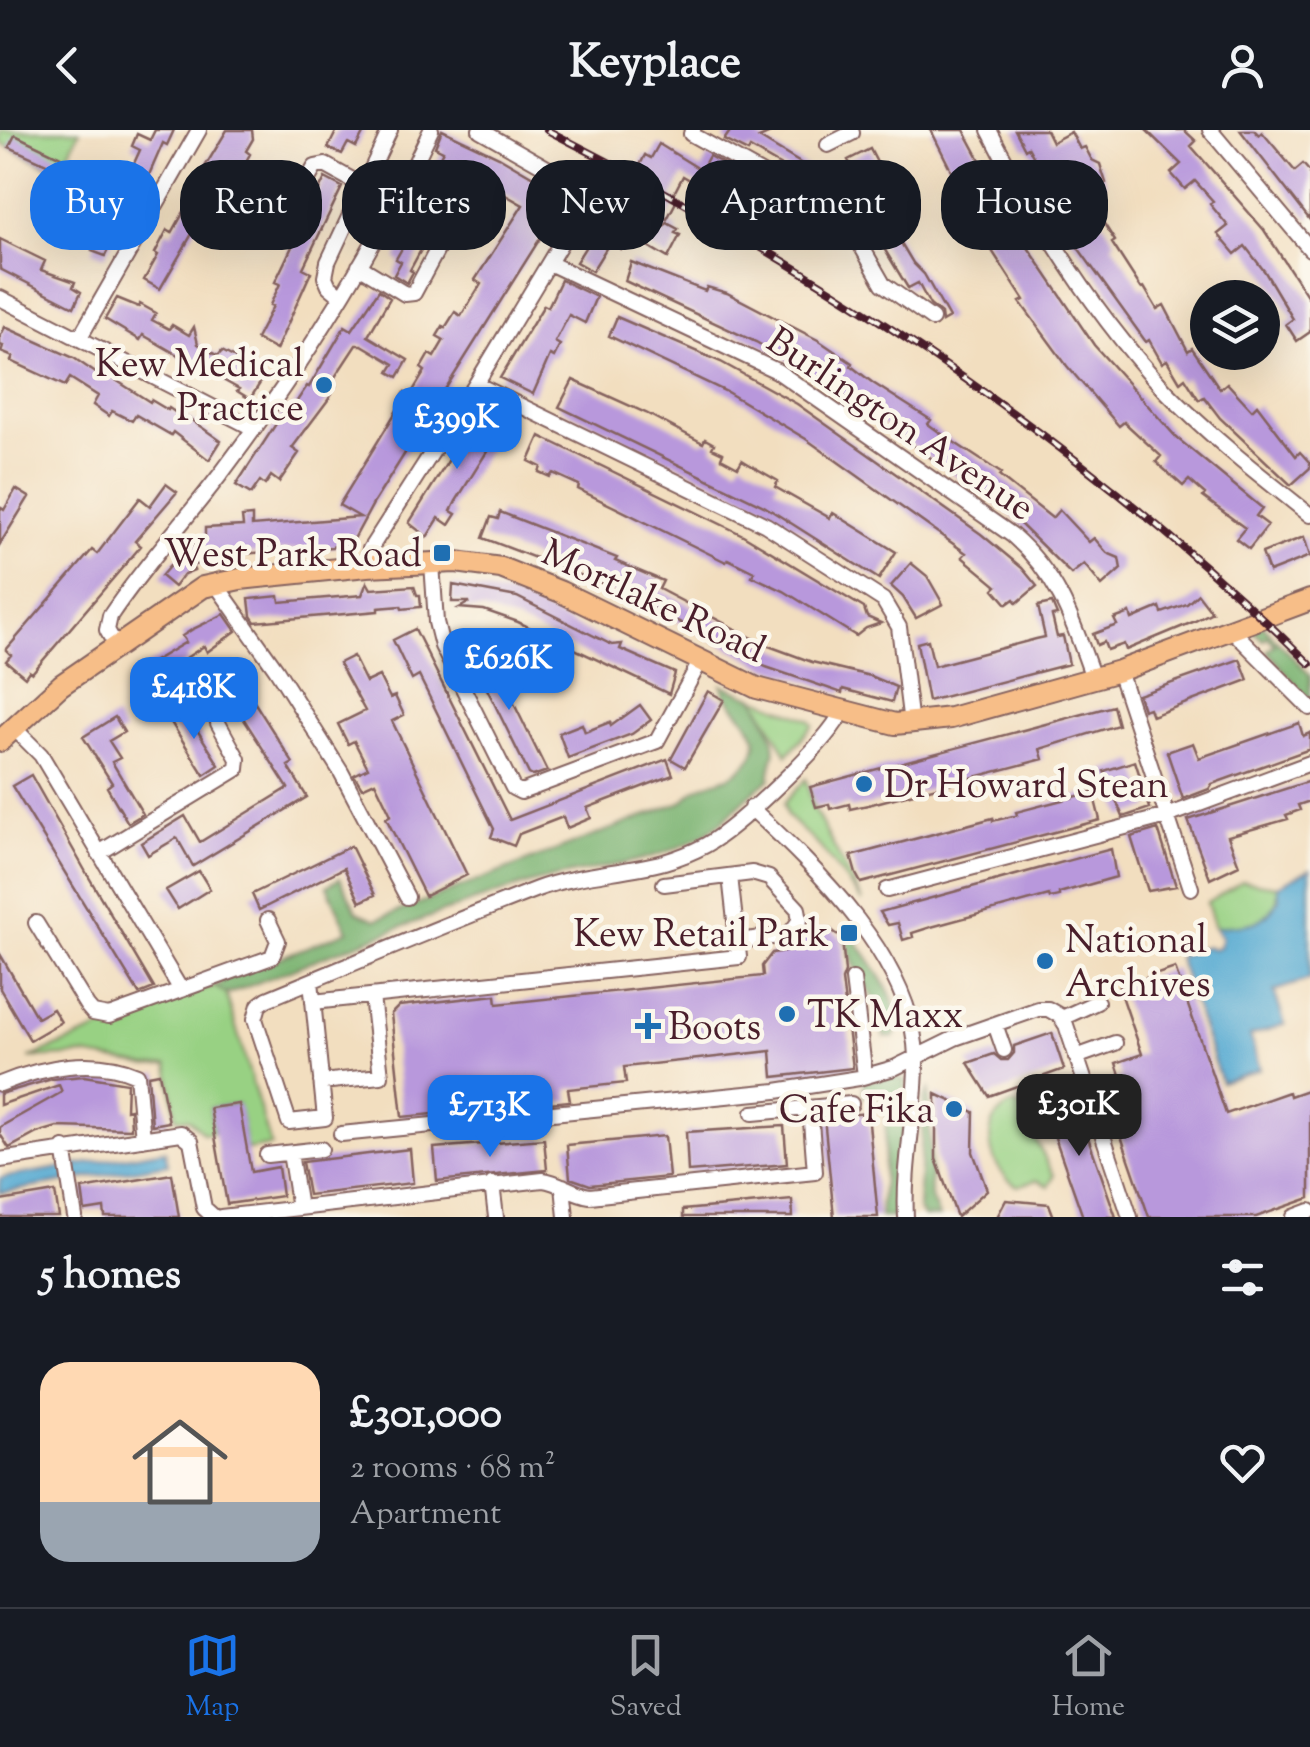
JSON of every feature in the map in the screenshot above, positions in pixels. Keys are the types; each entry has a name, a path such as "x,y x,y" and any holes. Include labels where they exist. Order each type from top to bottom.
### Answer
{"highway":[{"name":"Mortlake Road","path":"7,734 61,684 188,596 214,583 367,566 481,564 529,578 757,688 870,720 911,724 1012,702 1119,671 1236,634 1310,600"}],"street":[{"path":"80,337 199,130"},
{"path":"376,160 390,130"},
{"path":"480,130 532,160"},
{"path":"694,130 691,134 841,218 884,284 932,319"},
{"path":"828,146 852,133 851,130"},
{"path":"989,130 1022,194 1064,261 1133,354 1193,416 1310,516"},
{"path":"1210,130 1310,249"},
{"path":"116,646 107,630 110,616 253,428 341,296 427,137"},
{"path":"341,296 324,277 342,230"},
{"path":"359,266 406,294 414,293 437,250"},
{"path":"367,566 370,549 557,250"},
{"name":"Burlington Avenue","path":"549,263 739,350 776,371 1012,535 1044,567 1062,594 1093,678"},
{"path":"0,298 253,428"},
{"path":"476,384 751,517 883,600 899,626 911,724"},
{"path":"432,563 436,622 442,646 513,788 521,792 657,741 700,662"},
{"path":"214,583 276,669 341,772 407,897"},
{"path":"1236,634 1310,708"},
{"path":"1119,671 1191,888"},
{"path":"311,981 326,1118 289,1122 255,1018 262,1002 311,981 541,888 662,862 696,850 752,808 826,738 842,712"},
{"path":"98,854 237,768 238,759 218,724"},
{"path":"7,734 41,755 181,990"},
{"path":"887,890 1167,816 1310,763"},
{"path":"752,808 835,891 898,983 910,1012 916,1057 906,1217"},
{"path":"664,884 752,873 769,878 798,910 800,920 789,935 737,940"},
{"path":"313,1002 739,957 730,876"},
{"path":"36,922 52,962 93,1012 109,1016 272,957 278,940 268,920"},
{"path":"854,979 866,1076"},
{"path":"321,1082 382,1076 372,996"},
{"path":"1018,996 1024,1013"},
{"path":"1062,1018 1097,1002"},
{"path":"342,1134 776,1092 866,1076 955,1038 1024,1013 1048,1009 1062,1018 1130,1217"},
{"path":"994,1024 1004,1050"},
{"path":"1076,1057 1115,1044"},
{"path":"0,1084 50,1068 77,1066 128,1072 137,1076 143,1139"},
{"path":"753,1113 851,1104"},
{"path":"0,1160 65,1156 181,1133 188,1135 204,1208 218,1217 543,1180 590,1196 815,1172 810,1109"},
{"path":"267,1155 321,1148"},
{"path":"290,1153 299,1208"},
{"path":"65,1156 75,1217"},
{"path":"492,1184 496,1217"},
{"path":"562,1186 566,1217"},
{"path":"369,1199 371,1217"},
{"path":"1294,1217 1310,1211"}],"green space":[{"path":"0,130 80,130 66,160 35,160 0,143"},
{"path":"1261,624 1310,675 1310,701 1267,651 1275,644 1251,629"},
{"path":"722,685 755,698 772,733 774,755 770,779 700,837 660,854 494,895 231,993 214,986 348,931 327,886 340,878 357,912 376,920 684,801 699,788 736,772 753,754 756,743 748,722"},
{"path":"755,698 810,720 813,725 787,755"},
{"path":"806,779 813,807 863,902 820,847 787,816 784,803"},
{"path":"1242,881 1278,886 1273,910 1258,921 1215,928 1207,903"},
{"path":"850,931 892,998 897,1013 893,1038 884,1037 877,1004 854,965 845,936"},
{"path":"223,983 271,1146 247,1150 238,1104 210,1108 214,1132 204,1134 189,1119 176,1118 168,1065 147,1066 84,1055 29,1058 177,998"},
{"path":"893,1077 906,1080 899,1217 880,1217 888,1097 863,1096 864,1081"},
{"path":"929,1090 931,1198 939,1217 923,1217 918,1208 924,1099"},
{"path":"1012,1105 1028,1109 1034,1137 1054,1175 1049,1186 1037,1180 1018,1186 1008,1179 994,1158 990,1133 1001,1112"}],"water":[{"path":"1310,869 1310,979 1274,991 1285,1024 1250,1036 1260,1069 1221,1082 1178,957 1206,946 1219,947 1222,938 1215,928 1251,924 1265,917 1279,899 1278,886"},
{"path":"165,1150 168,1164 0,1193 0,1178"}],"building":[{"path":"155,130 174,130 156,160 136,160 140,150 132,146 137,134 150,140"},
{"path":"227,130 252,130 247,160 209,160"},
{"path":"337,130 365,130 356,147 348,143 342,154 328,148"},
{"path":"442,130 504,160 438,160 443,151 435,147"},
{"path":"731,130 777,130 759,138 795,160 771,160 724,140"},
{"path":"931,130 964,130 980,160 946,160"},
{"path":"1015,130 1046,130 1052,142 1071,132 1092,160 1035,160 1028,147 1025,149"},
{"path":"1146,130 1184,130 1196,141 1191,146 1264,230 1310,300 1310,332 1297,341 1286,324 1293,319 1280,297 1280,280 1270,280 1245,246 1235,254 1218,234 1228,226 1210,204 1213,201 1195,181 1185,189 1171,173 1181,164"},
{"path":"1240,130 1254,130 1259,135 1262,132 1295,171 1303,164 1310,172 1310,220"},
{"path":"15,135 61,157 37,160 9,147"},
{"path":"659,144 685,160 685,177 671,199 676,202 667,219 665,160 642,160 645,155 651,158"},
{"path":"870,149 876,160 848,160"},
{"path":"506,161 526,173 526,250 533,250 354,539 332,547 202,557 203,561 192,566 194,570 184,574 174,587 161,576 175,560 187,554 185,550 196,544 194,541 205,536 205,528 243,526 242,517 252,516 252,526 360,517 339,505 405,392 410,396 425,371 421,368 429,354 434,357 444,340 437,336 443,326 455,312 461,316 481,284 475,280 494,250 506,250 506,232 523,205 506,195"},
{"path":"325,178 342,187 322,229"},
{"path":"180,219 183,250 160,289 144,280 167,230 172,233"},
{"path":"665,225 678,229 675,233 680,235 668,258 655,250 665,250"},
{"path":"1108,230 1141,288 1157,309 1164,305 1190,350 1190,370 1207,370 1220,389 1227,383 1252,410 1257,405 1296,456 1300,452 1310,463 1310,468 1291,485 1220,418 1204,397 1199,400 1185,378 1180,382 1167,360 1162,363 1149,340 1146,342 1080,250 1108,250"},
{"path":"0,239 45,261 41,270 75,282 73,287 81,292 74,307 0,269"},
{"path":"290,250 312,250 303,268 311,272 276,350 256,339 273,306 270,305 280,284 275,282"},
{"path":"401,250 421,250 407,283 394,275 401,262 396,259"},
{"path":"584,250 605,250 592,271 576,262"},
{"path":"885,250 905,250 949,318 942,322 941,314 930,305 918,283 908,288"},
{"path":"992,250 1030,250 1094,345 1177,438 1262,508 1256,516 1268,525 1249,549 1236,539 1245,528 1203,497 1205,494 1189,480 1183,486 1156,462 1161,456 1124,422 1119,426 1067,366 1020,302 1024,300"},
{"path":"631,262 705,291 707,287 727,293 818,340 873,383 931,420 928,424 1001,473 999,476 1052,518 1059,510 1089,542 1094,538 1107,553 1119,558 1121,569 1102,586 1084,564 1071,574 1011,515 821,380 756,342 625,281"},
{"path":"561,280 596,297 585,323 569,315 555,342 560,345 554,357 550,355 533,394 500,378 544,305 548,307"},
{"path":"379,290 390,298 368,336 408,360 398,377 389,372 394,364 356,345 331,383 336,386 328,400 292,448 299,453 279,482 271,476 265,485 260,481 251,494 236,485 287,407 291,410 309,387 345,326 352,330"},
{"path":"117,298 156,313 152,320 169,329 172,325 189,335 194,327 198,344 218,356 222,351 252,367 264,377 250,399 143,335 140,340 105,319"},
{"path":"617,317 721,362 797,404 981,534 1037,586 1017,603 1014,599 1007,604 994,589 997,586 962,557 966,553 806,439 727,392 609,336"},
{"path":"5,327 187,417 221,441 209,460 173,432 171,435 136,415 132,421 112,411 109,416 93,405 98,396 70,378 65,386 11,361 13,357 1,352 0,337"},
{"path":"573,380 703,443 705,439 723,453 721,458 738,467 742,460 778,481 775,487 830,518 833,513 896,552 879,579 764,506 559,407"},
{"path":"486,401 502,411 491,429 498,434 456,501 451,511 456,514 449,525 439,518 427,537 409,523"},
{"path":"540,436 743,535 864,608 867,617 881,623 856,636 752,576 754,572 578,489 579,485 553,473 550,477 539,472 541,467 529,461"},
{"path":"166,484 177,492 135,541 141,546 25,677 6,661 11,655 6,650 92,550 97,554 140,498 150,506"},
{"path":"16,489 29,497 0,544 0,507 4,510"},
{"path":"500,512 617,558 615,561 663,581 659,589 766,645 896,687 892,702 843,689 842,693 766,667 656,610 608,590 609,586 483,538 491,517 498,519"},
{"path":"1304,537 1310,556 1269,572 1262,553"},
{"path":"911,563 927,576 943,604 916,618 891,586"},
{"path":"367,582 371,589 414,586 421,607 255,622 251,616 249,599 279,596 280,602 362,595"},
{"path":"453,585 517,597 612,645 622,644 620,649 675,673 669,694 518,622 484,610 459,608 470,602 452,602"},
{"path":"1198,594 1212,612 1126,650 1124,644 1107,650 1104,642 1097,645 1093,634 1117,625 1114,619 1130,613 1132,619 1160,607 1162,613 1187,604"},
{"path":"1052,603 1057,615 1052,616 1057,637 1063,636 1069,664 928,701 917,643 928,640 934,666 1045,637 1038,606"},
{"path":"224,614 236,631 207,652 204,646 186,658 189,661 145,689 134,673 186,642 182,636"},
{"path":"415,629 510,820 667,759 673,775 587,808 591,818 567,828 563,817 519,834 514,846 491,837 494,829 426,690 419,676 412,680 393,640"},
{"path":"487,649 547,771 529,774 471,657"},
{"path":"353,656 366,682 379,676 390,698 395,696 404,715 392,721 467,875 425,896 386,818 391,815 375,782 362,788 354,775 368,768 354,741 348,744 338,724 365,711 339,663"},
{"path":"1240,659 1248,680 1152,716 1149,708 1143,710 1138,695"},
{"path":"708,691 724,700 685,767 671,759"},
{"path":"253,700 293,763 288,766 307,797 193,866 177,838 148,855 141,843 185,816 200,842 288,788 238,710"},
{"path":"640,705 651,720 632,734 568,758 559,733 582,724 585,732 610,722 611,726"},
{"path":"1113,706 1118,725 1040,749 1043,759 850,809 849,804 830,809 829,804 816,807 810,787"},
{"path":"184,709 219,765 204,775 169,719"},
{"path":"115,717 124,732 109,741 120,758 112,762 143,814 128,823 107,787 112,783 83,737"},
{"path":"1299,723 1303,736 1310,733 1310,749 1212,784 1209,789 1183,799 1167,752 1193,743 1199,758"},
{"path":"1135,761 1150,808 1123,817 1104,771"},
{"path":"31,775 154,988 139,994 12,786"},
{"path":"1310,781 1310,801 1298,805 1300,810 1286,815 1288,819 1228,836 1239,865 1210,879 1188,820"},
{"path":"1093,792 1100,820 861,883 856,874 851,856"},
{"path":"1158,829 1176,886 1148,891 1131,837"},
{"path":"351,846 375,895 360,902 344,868 259,910 252,894"},
{"path":"1111,849 1116,877 1059,896 1049,895 931,927 903,940 898,923 888,925 880,912"},
{"path":"199,871 210,889 178,909 166,890"},
{"path":"830,929 842,938 842,980 853,1068 773,1077 771,1051 624,1067 626,1083 568,1089 570,1101 402,1117 391,1014 399,1006 496,995 497,1004 763,976 762,966 772,953 801,949 800,941 809,931"},
{"path":"0,954 37,1018 53,1009 61,1022 30,1040 0,989"},
{"path":"1175,968 1226,1114 1289,1092 1290,1096 1310,1089 1310,1198 1256,1217 1149,1217 1103,1084 1121,1078 1116,1063 1142,1054 1119,987"},
{"path":"1052,1033 1064,1069 989,1096 968,1063 994,1054 1008,1060 1014,1046"},
{"path":"159,1073 169,1122 152,1125 148,1075"},
{"path":"84,1076 127,1083 126,1110 130,1109 131,1129 57,1127 9,1148 0,1127 62,1092 59,1085 0,1105 0,1094 52,1079"},
{"path":"936,1094 974,1112 973,1152 987,1190 957,1217 936,1159"},
{"path":"1073,1095 1116,1217 1083,1217 1065,1166 1044,1106"},
{"path":"239,1104 251,1172 278,1167 282,1196 227,1204 210,1108"},
{"path":"868,1113 878,1217 834,1217 824,1117"},
{"path":"784,1126 787,1164 688,1172 686,1132"},
{"path":"665,1136 669,1177 590,1185 570,1178 567,1145"},
{"path":"544,1139 547,1170 437,1181 434,1148"},
{"path":"410,1149 413,1183 308,1195 302,1162"},
{"path":"172,1174 179,1217 105,1217 104,1208 85,1211 82,1189"},
{"path":"55,1192 59,1217 0,1217 0,1201"},
{"path":"792,1200 793,1217 683,1217 683,1210"},
{"path":"1006,1200 1049,1204 1054,1217 997,1217"}],"railway":[{"path":"547,130 752,242 949,368 1136,508 1310,664"}],"place":[{"name":"Kew Medical Practice","path":"324,385"},
{"name":"West Park Road","path":"442,553"},
{"name":"Dr Howard Stean","path":"864,784"},
{"name":"Kew Retail Park","path":"849,933"},
{"name":"National Archives","path":"1045,961"},
{"name":"TK Maxx","path":"787,1014"},
{"name":"Boots","path":"648,1026"},
{"name":"Cafe Fika","path":"954,1109"}]}
